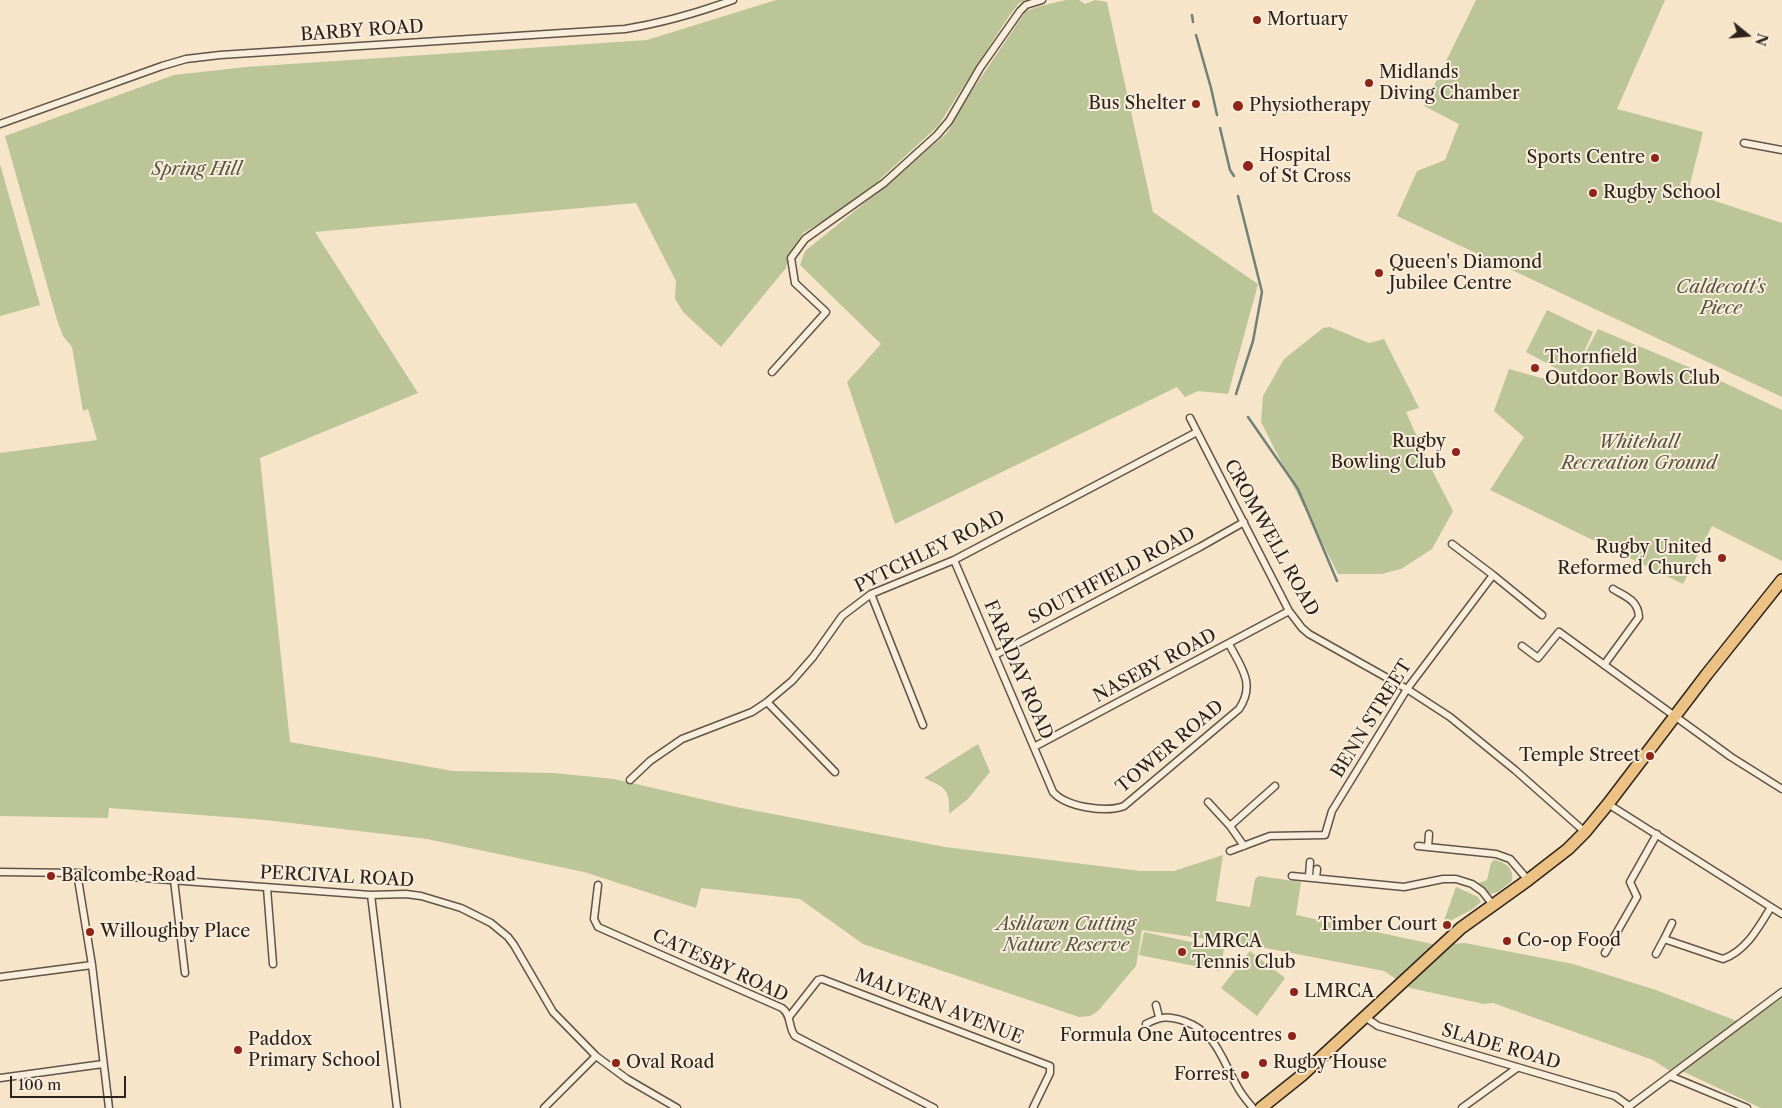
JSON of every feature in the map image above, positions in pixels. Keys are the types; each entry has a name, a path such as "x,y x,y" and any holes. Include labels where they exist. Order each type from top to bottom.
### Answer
{"highway":[{"path":"1261,1108 1301,1076 1397,989 1449,938 1528,880 1568,849 1586,832 1782,580"}],"street":[{"name":"BARBY ROAD","path":"0,124 186,59 220,54 625,29 660,23 701,12 733,0"},
{"path":"772,372 826,312 795,283 791,258 805,239 884,183 937,135 950,121 980,68 1020,11 1026,5 1042,0"},
{"path":"1744,143 1782,150"},
{"name":"CROMWELL ROAD","path":"1190,418 1289,611 1302,628 1309,634 1407,689 1452,719 1586,832"},
{"name":"PYTCHLEY ROAD","path":"630,780 650,761 682,739 752,712 767,702 798,675 842,616 871,594 954,560 1197,432"},
{"name":"SOUTHFIELD ROAD","path":"995,655 1244,522"},
{"path":"1452,544 1542,614"},
{"name":"FARADAY ROAD","path":"954,560 1053,792"},
{"name":"BENN STREET","path":"1244,846 1270,836 1325,836 1332,811 1407,689 1493,574"},
{"path":"1604,665 1639,617 1639,608 1635,603 1613,589"},
{"path":"871,594 922,725"},
{"name":"NASEBY ROAD","path":"1034,747 1289,611"},
{"path":"1522,646 1538,658 1559,632 1731,757 1782,789"},
{"name":"TOWER ROAD","path":"1053,792 1066,803 1109,810 1116,809 1132,801 1239,709 1245,700 1247,690 1246,677 1229,644"},
{"path":"767,702 836,772"},
{"path":"1230,826 1275,786"},
{"path":"1208,802 1230,826 1244,846 1230,851"},
{"path":"1608,804 1782,914"},
{"path":"1428,847 1429,834"},
{"path":"1605,953 1637,896 1630,882 1657,834"},
{"path":"1418,846 1496,854 1510,859 1528,880"},
{"path":"1310,862 1313,877"},
{"path":"1313,877 1317,870"},
{"name":"PERCIVAL ROAD","path":"0,872 77,872 371,896 406,894 422,896 461,908 490,923 508,937 553,1012 596,1056 627,1079 677,1108"},
{"path":"77,872 92,964 109,1108"},
{"path":"1292,876 1404,888 1456,879 1472,884 1493,905"},
{"path":"174,880 185,973"},
{"name":"CATESBY ROAD","path":"598,885 594,919 598,927 777,1005 786,1011 791,1031 796,1036 934,1108"},
{"path":"267,888 273,964"},
{"path":"371,896 397,1108"},
{"path":"1664,940 1723,959 1742,948 1771,907"},
{"path":"1656,954 1672,923"},
{"path":"0,977 92,964"},
{"name":"MALVERN AVENUE","path":"789,1017 818,980 831,983 1050,1066 1050,1073 1033,1108"},
{"path":"1628,1107 1782,992"},
{"path":"1156,1005 1159,1017"},
{"path":"1146,1024 1159,1017 1175,1018 1191,1024 1211,1038 1236,1085 1253,1108"},
{"name":"SLADE ROAD","path":"1365,1017 1378,1026 1615,1096 1628,1107"},
{"path":"544,1108 596,1056"},
{"path":"0,1078 103,1064"},
{"path":"1462,1108 1517,1068"},
{"path":"1673,1074 1747,1108"}],"green space":[{"path":"776,0 1026,0 1019,3 1007,19 938,126 877,182 828,218 803,233 789,253 786,268 721,347 684,313 675,299 676,281 636,203 315,232 418,393 260,458 290,742 453,771 554,773 614,779 736,807 945,847 1140,871 1174,871 1223,855 1216,901 1250,907 1255,879 1259,876 1301,882 1296,915 1437,945 1465,943 1573,964 1656,990 1737,1021 1741,1027 1782,998 1782,1108 1761,1108 1674,1068 1670,1071 1653,1060 1493,1003 1484,1004 1410,988 1384,971 1250,945 1142,930 1136,966 1098,1011 1090,1016 1079,1017 863,944 800,899 701,888 696,908 584,872 427,839 265,820 109,808 108,818 0,816 0,453 97,440 88,409 83,411 72,347 63,336 57,320 5,136 174,75 246,67 647,40"},
{"path":"1066,0 1079,0 1085,4 1095,0 1107,2 1153,212 1258,284 1228,394 1198,391 1185,397 1177,387 895,524 847,382 881,344 800,265 805,251 888,184 947,133 965,101 1026,11"},
{"name":"Rugby School","path":"1476,0 1665,0 1617,109 1703,132 1688,192 1782,223 1782,397 1397,216 1417,171 1445,160 1459,124 1424,106"},
{"path":"0,164 40,305 0,316"},
{"name":"Whitehall Recreation Ground","path":"1547,310 1593,332 1574,374 1598,329 1710,376 1782,410 1782,561 1712,526 1683,584 1490,490 1524,437 1494,411 1509,369 1541,378 1570,381 1572,377 1526,352"},
{"path":"1330,327 1369,343 1384,339 1419,408 1406,412 1453,511 1432,549 1401,569 1381,574 1338,574 1261,422 1263,396 1284,359 1323,328"},
{"path":"978,744 990,772 968,799 949,814 949,799 945,790 924,778"},
{"path":"1494,860 1508,866 1512,872 1512,881 1498,892 1489,894 1476,884 1487,880 1491,863"},
{"path":"1456,887 1478,897 1481,902 1442,926"},
{"name":"LMRCA Tennis Club","path":"1144,932 1224,949 1220,971 1139,955"},
{"path":"1250,951 1285,978 1257,1016 1221,988"}],"waterway":[{"path":"1192,15 1193,22"},
{"path":"1196,35 1217,115"},
{"path":"1220,128 1230,170 1234,176"},
{"path":"1236,394 1253,341 1262,292 1238,196"},
{"path":"1248,417 1298,489 1337,581"}],"place":[{"name":"Mortuary","path":"1257,20"},
{"name":"Midlands Diving Chamber","path":"1369,83"},
{"name":"Bus Shelter","path":"1196,104"},
{"name":"Physiotherapy","path":"1238,106"},
{"name":"Sports Centre","path":"1655,158"},
{"name":"Hospital of St Cross","path":"1248,166"},
{"name":"Rugby School","path":"1593,193"},
{"name":"Queen's Diamond Jubilee Centre","path":"1379,273"},
{"name":"Thornfield Outdoor Bowls Club","path":"1535,368"},
{"name":"Rugby Bowling Club","path":"1456,452"},
{"name":"Rugby United Reformed Church","path":"1722,558"},
{"name":"Temple Street","path":"1650,756"},
{"name":"Balcombe Road","path":"51,876"},
{"name":"Timber Court","path":"1447,925"},
{"name":"Willoughby Place","path":"90,932"},
{"name":"Co-op Food","path":"1507,941"},
{"name":"LMRCA Tennis Club","path":"1182,952"},
{"name":"LMRCA","path":"1294,992"},
{"name":"Formula One Autocentres","path":"1292,1036"},
{"name":"Paddox Primary School","path":"238,1050"},
{"name":"Oval Road","path":"616,1063"},
{"name":"Rugby House","path":"1263,1063"},
{"name":"Forrest","path":"1245,1075"}],"park label":[{"name":"Spring Hill","path":"197,170"},
{"name":"Caldecott's Piece","path":"1721,298"},
{"name":"Ashlawn Cutting Nature Reserve","path":"1066,935"}]}
